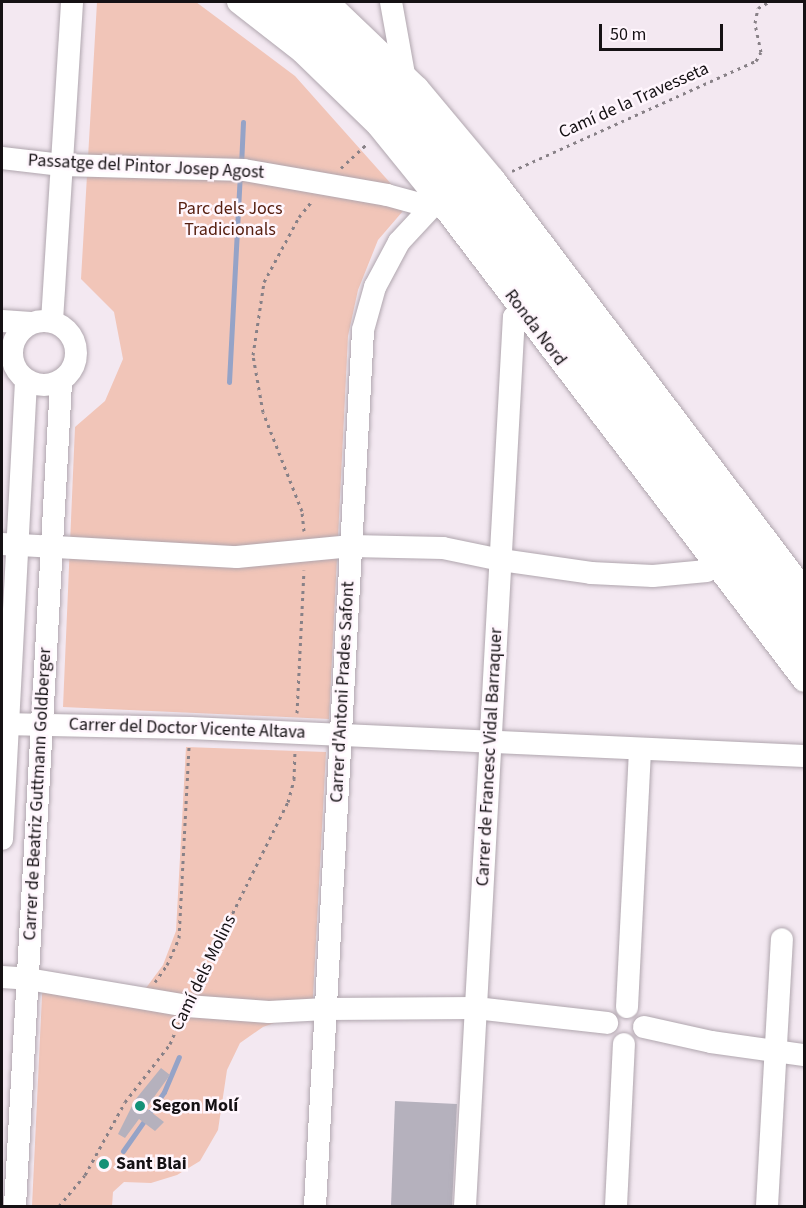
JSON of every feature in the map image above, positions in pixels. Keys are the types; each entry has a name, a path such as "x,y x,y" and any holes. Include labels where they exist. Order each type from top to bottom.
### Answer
{"main road":[{"name":"Ronda Nord","path":"267,2 311,37 391,115 462,202 804,652"},
{"path":"302,2 406,99 480,188 804,615"}],"street":[{"path":"41,322 62,165 72,2"},
{"name":"Ronda Nord","path":"238,2 302,52 378,126 434,204 521,310 804,681"},
{"path":"328,2 418,88 494,179 804,589"},
{"path":"391,2 404,74"},
{"name":"Passatge del Pintor Josep Agost","path":"2,158 62,165 241,170 434,204"},
{"name":"Carrer d'Antoni Prades Safont","path":"315,1206 363,330 375,287 399,243 434,204"},
{"name":"Carrer de Francesc Vidal Barraquer","path":"465,1206 514,317 521,310"},
{"path":"2,321 41,322 68,332 76,349 74,367 61,382 43,387 17,380 11,361 14,338 41,322"},
{"name":"Carrer de Beatriz Guttmann Goldberger","path":"2,839 17,380"},
{"name":"Carrer de Beatriz Guttmann Goldberger","path":"15,1206 61,382"},
{"path":"10,544 237,557 351,546 443,548 501,560 591,573 642,576 707,571"},
{"name":"Carrer del Doctor Vicente Altava","path":"5,723 341,735 804,756"},
{"path":"627,1007 640,749"},
{"path":"767,1206 782,939"},
{"path":"2,977 28,979 187,1006 269,1012 326,1009 476,1008 607,1023"},
{"path":"627,1007 641,1014 644,1027 639,1038 624,1044 611,1036 607,1023 614,1011 627,1007"},
{"path":"644,1027 711,1042 804,1055"},
{"path":"616,1206 624,1044"}],"path":[{"name":"Camí de la Travesseta","path":"494,179 756,61 761,52 755,23 756,15 758,8 769,2"},
{"path":"311,734 311,713 296,713 305,549 302,511 264,412 253,355 264,282 299,217 326,184 373,139"},
{"name":"Camí dels Molins","path":"59,1206 86,1175 125,1102 170,1044 288,802 294,779 295,751 310,751 311,734"},
{"path":"144,999 167,965 179,938 189,744"}],"green space":[{"name":"Parc dels Jocs Tradicionals","path":"97,2 196,2 295,76 409,204 378,240 358,290 348,336 329,719 63,707 75,427 105,401 123,359 114,312 81,279"},
{"path":"186,747 326,752 312,1016 291,1017 263,1027 240,1043 227,1070 218,1130 200,1161 177,1175 151,1183 124,1182 113,1192 112,1206 32,1206 43,975 143,992 163,965 176,931"}],"building":[{"name":"Segon Molí","path":"161,1068 170,1075 146,1108 164,1122 155,1131 139,1119 125,1138 118,1134 135,1100"},
{"path":"395,1101 457,1104 452,1206 391,1206"}],"waterway":[{"path":"241,166 243,122"},
{"path":"229,382 240,175"},
{"path":"150,1112 164,1092 179,1057"},
{"path":"123,1151 143,1122"}],"place":[{"name":"Segon Molí","path":"140,1106"},
{"name":"Sant Blai","path":"104,1164"}]}
